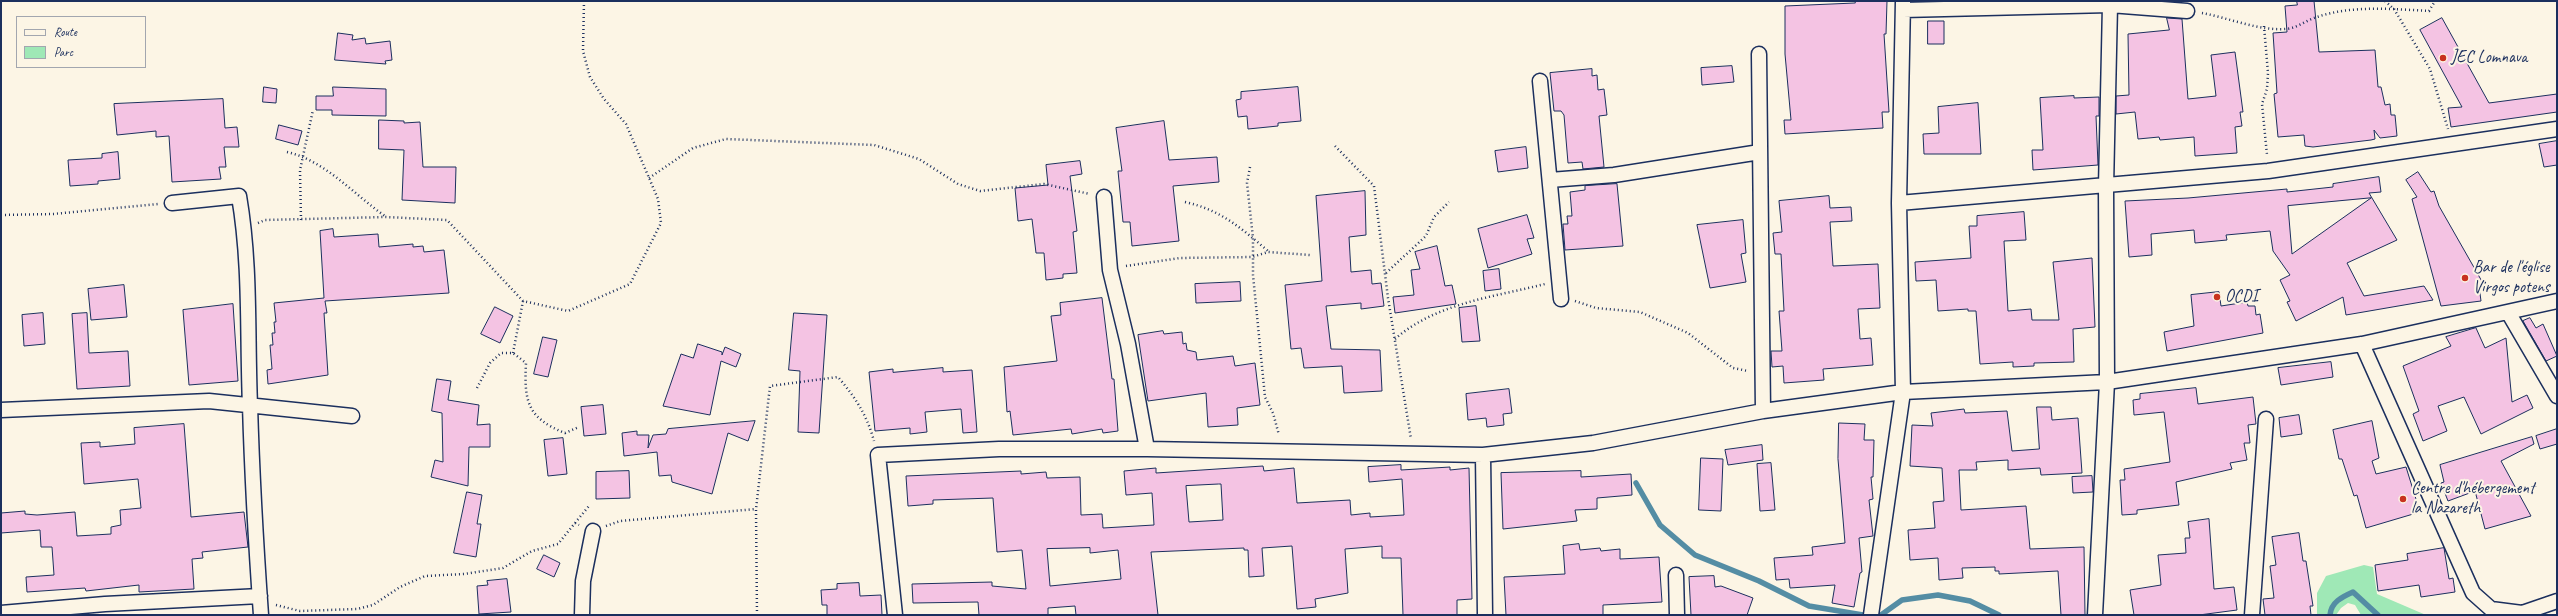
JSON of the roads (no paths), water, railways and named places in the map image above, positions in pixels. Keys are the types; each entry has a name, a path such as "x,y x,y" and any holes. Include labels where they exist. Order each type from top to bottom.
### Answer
{"street":[{"path":"1872,611 1903,392 1899,203 1903,5 2110,5 2187,11"},
{"path":"2095,615 2107,382 2106,187 2110,5"},
{"path":"1759,54 1763,411"},
{"path":"1540,81 1560,299"},
{"path":"1899,203 2106,187 2268,171 2557,129"},
{"path":"1550,180 1614,175 1760,152"},
{"path":"172,202 239,196 245,229 250,315 250,404 261,615"},
{"path":"1104,197 1110,270 1128,344 1147,449"},
{"path":"895,615 878,455 999,449 1147,449 1414,455 1483,455 1593,443 1763,411 1903,392 2107,382 2362,344 2557,301"},
{"path":"2508,312 2557,396"},
{"path":"2362,344 2473,593 2491,609 2522,613 2557,601"},
{"path":"1,410 209,401 250,404 352,416"},
{"path":"2252,615 2266,419"},
{"path":"1483,455 1485,615"},
{"path":"582,615 582,581 593,531"},
{"path":"1676,575 1677,615"},
{"path":"1,614 105,604 260,596"}],"waterway":[{"path":"1636,483 1660,525 1695,555 1759,581 1809,606 1863,615"},
{"path":"2330,615 2332,607 2335,603 2353,592 2378,615"},
{"path":"1881,615 1902,600 1938,595 1970,601 1999,615"}],"place":[{"name":"JEC Lomnava","path":"2443,58"},
{"name":"Bar de l'église Virgos potens","path":"2465,278"},
{"name":"OCDI","path":"2217,297"},
{"name":"Centre d'hébergement la Nazareth","path":"2403,499"}]}
